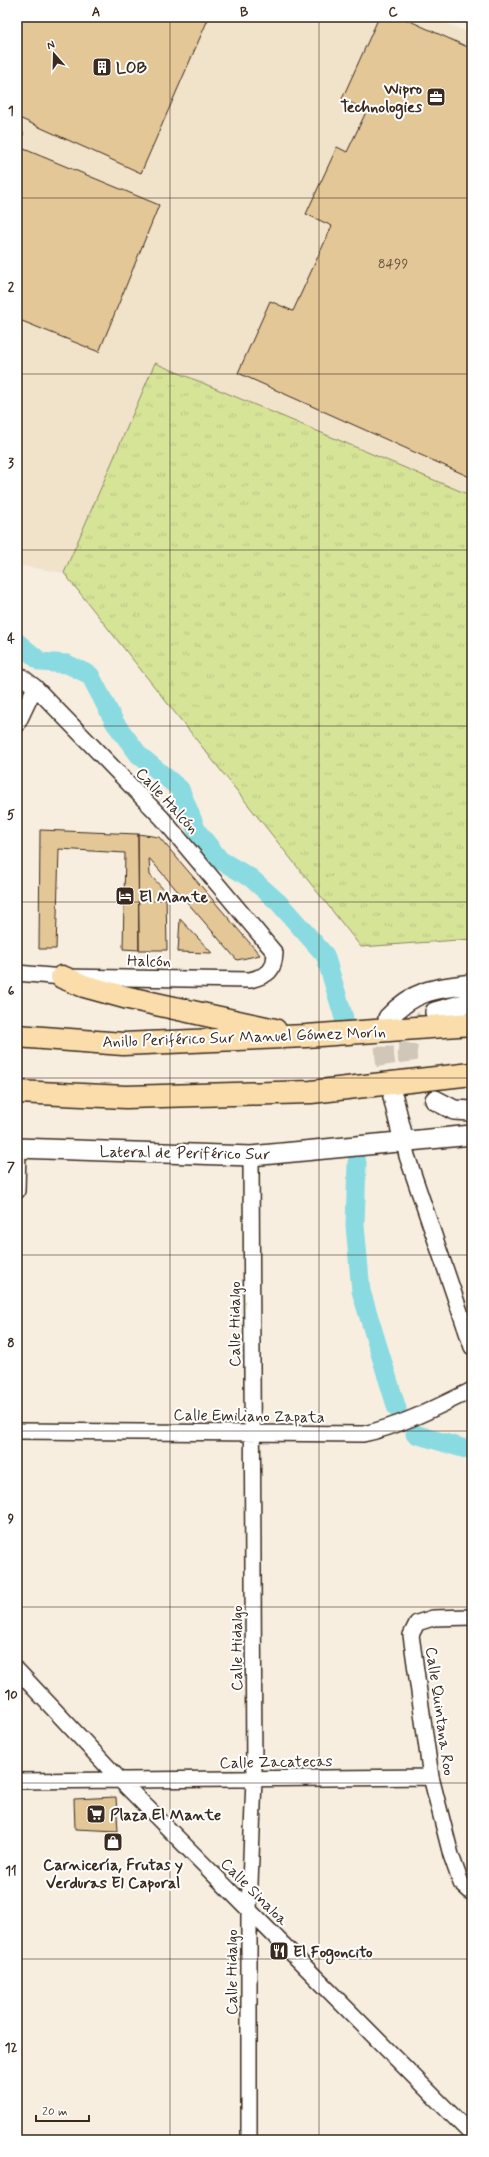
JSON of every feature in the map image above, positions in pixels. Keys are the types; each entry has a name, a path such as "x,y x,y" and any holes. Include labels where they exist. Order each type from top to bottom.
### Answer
{"highway":[{"path":"62,977 84,986 124,997 306,1036"},
{"name":"Anillo Periférico Sur Manuel Gómez Morín","path":"17,1036 123,1044 306,1036 472,1024"},
{"path":"17,1092 126,1097 311,1092 472,1074"}],"street":[{"name":"Calle Halcón","path":"17,673 35,687 162,818 266,940 275,953 275,965"},
{"path":"17,725 35,687"},
{"name":"Halcón","path":"17,973 62,977 250,980 266,976 275,965"},
{"path":"388,1018 401,1004 417,995 442,988 472,984"},
{"path":"435,1012 472,1002"},
{"path":"393,1098 407,1156 472,1347"},
{"path":"435,1100 454,1110 472,1111"},
{"name":"Lateral de Periférico Sur","path":"18,1148 251,1156 472,1135"},
{"path":"17,1191 18,1148"},
{"name":"Calle Hidalgo","path":"249,2140 249,1910 254,1779 251,1156"},
{"name":"Calle Emiliano Zapata","path":"17,1431 363,1434 378,1431 423,1414 472,1390"},
{"name":"Calle Quintana Roo","path":"472,1617 432,1618 417,1624 411,1635 431,1777 451,1856 461,1883 472,1893"},
{"name":"Calle Sinaloa","path":"17,1670 120,1780 472,2135"},
{"name":"Calle Zacatecas","path":"17,1781 431,1777"}],"shaded area":[{"path":"17,17 431,17 472,34 472,496 156,363 64,573 17,565"}],"green space":[{"path":"17,129 24,133 17,150"},
{"path":"155,363 472,496 472,939 361,947 64,573"}],"building":[{"name":"LOB","path":"17,17 209,17 141,173 17,117"},
{"path":"379,17 401,17 472,49 472,478 238,373 270,301 293,311 332,226 306,214 337,147 347,152 367,110 342,99"},
{"path":"24,149 159,205 99,352 17,319 17,166"},
{"path":"40,830 138,834 139,950 123,949 125,853 59,849 56,949 39,949"},
{"path":"138,834 159,837 260,955 237,960 149,858 150,875 166,892 167,950 139,950"},
{"path":"180,919 212,953 178,952"},
{"name":"Plaza El Mante","path":"116,1797 118,1831 75,1829 74,1799"}],"waterway":[{"path":"17,642 41,662 67,664 90,675 115,723 139,755 180,789 197,831 220,860 251,878 279,903 325,955 344,1018"},
{"path":"357,1162 355,1225 361,1291 397,1409"},
{"path":"415,1434 472,1451"}],"tunnel":[{"path":"388,1018 384,1039 384,1049 386,1067 393,1097"},
{"path":"424,1019 415,1029 410,1039 407,1051 408,1062 416,1084 435,1100"}],"place":[{"name":"LOB","path":"102,67"},
{"name":"Wipro Technologies","path":"436,97"},
{"name":"El Mante","path":"125,896"},
{"name":"Plaza El Mante","path":"96,1814"},
{"name":"Carnicería, Frutas y Verduras El Caporal","path":"113,1842"},
{"name":"El Fogoncito","path":"279,1951"}]}
